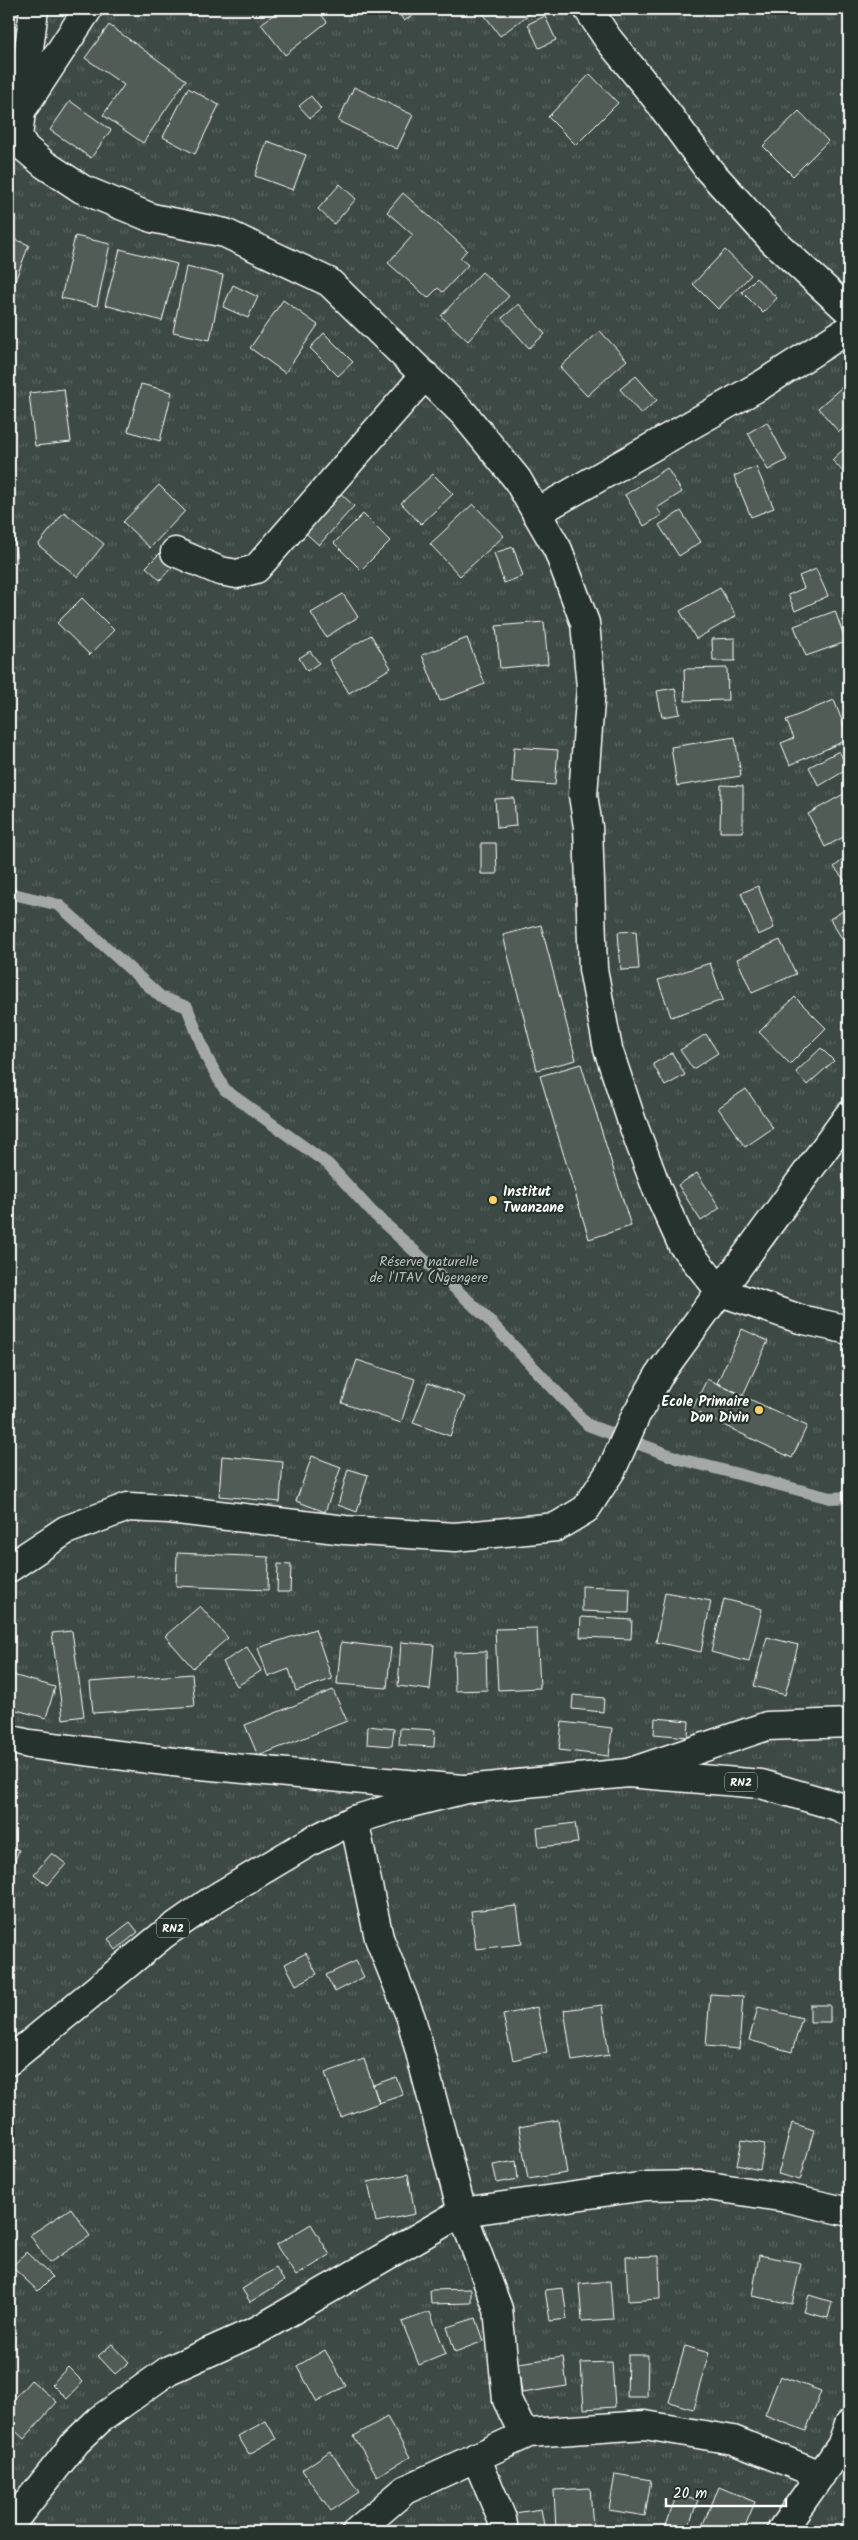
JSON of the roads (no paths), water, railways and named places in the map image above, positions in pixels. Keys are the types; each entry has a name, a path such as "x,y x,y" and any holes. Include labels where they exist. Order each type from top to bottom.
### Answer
{"main road":[{"path":"34,9 17,119 18,136 25,148 44,164 82,189 152,218 224,233 329,282 464,414 517,480 558,550 585,623 591,687 583,795 589,859 593,969 608,1049 651,1173 682,1244 721,1292 800,1318 849,1330"},
{"path":"17,119 88,9"},
{"path":"588,9 608,39 656,98 709,170 773,242 849,311"},
{"path":"536,513 763,384 849,329"},
{"path":"175,552 220,571 237,574 256,569 425,375"},
{"path":"9,1568 66,1530 128,1508 169,1509 345,1530 455,1537 556,1527 586,1509 612,1469 636,1415 661,1372 849,1115"},
{"path":"628,1773 767,1726 849,1723"},
{"path":"9,1739 29,1744 190,1764 466,1789"},
{"name":"RN2","path":"9,2061 164,1934 214,1898 312,1840 354,1820 403,1804 466,1789 628,1773 761,1784 837,1806 849,1812"},
{"path":"354,1820 379,1938 411,2018 462,2212 498,2309 506,2400 524,2435"},
{"path":"9,2526 76,2442 99,2420 168,2370 258,2330 462,2212 646,2186 702,2186 787,2198 849,2212"},
{"path":"781,2531 841,2446 849,2424"},
{"path":"357,2531 406,2490 524,2435 644,2425 733,2440 821,2475"},
{"path":"476,2457 502,2519 504,2531"}],"waterway":[{"path":"9,893 59,905 161,997 187,1007 207,1058 225,1090 328,1164 372,1212 486,1317 588,1425 680,1459 830,1498 849,1497"}],"place":[{"name":"Institut Twanzane","path":"493,1200"},
{"name":"Ecole Primaire Don Divin","path":"759,1410"}],"park label":[{"name":"Réserve naturelle de l'ITAV (Ngengere","path":"429,1270"}]}
